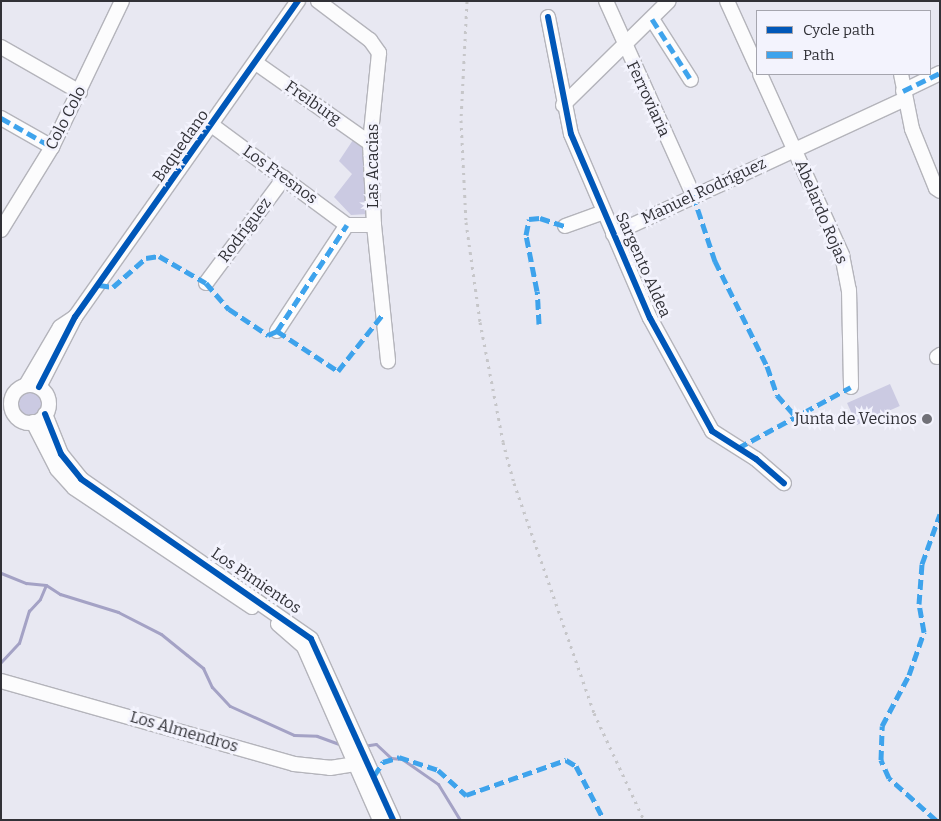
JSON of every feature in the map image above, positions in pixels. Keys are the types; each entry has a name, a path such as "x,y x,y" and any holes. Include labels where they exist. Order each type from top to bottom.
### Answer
{"street":[{"name":"Colo Colo","path":"1,230 52,147 122,1"},
{"name":"Baquedano","path":"32,386 60,327 75,317 84,305 213,126 298,1"},
{"name":"Las Acacias","path":"318,1 370,40 379,53 370,143 374,226 388,361"},
{"name":"Ferroviaria","path":"606,1 624,46 693,195"},
{"path":"563,105 669,1"},
{"path":"727,1 756,65"},
{"name":"Sargento Aldea","path":"548,17 563,105 573,140 650,318 712,431 756,459 784,483"},
{"path":"652,18 691,80"},
{"path":"1,47 80,92"},
{"name":"Freiburg","path":"256,63 370,143"},
{"name":"Manuel Rodríguez","path":"614,234 693,195 795,149 904,95 940,73"},
{"name":"Abelardo Rojas","path":"760,75 836,240 847,273 851,388"},
{"path":"901,75 912,129 936,188 940,191"},
{"path":"1,118 52,147"},
{"name":"Los Fresnos","path":"213,126 347,225"},
{"name":"Rodríguez","path":"206,283 284,178"},
{"path":"565,226 604,212"},
{"path":"277,331 347,225 374,226"},
{"path":"32,386 48,399 45,414 32,422 16,416 8,391 32,386"},
{"name":"Los Pimientos","path":"45,414 52,435 67,464 91,488 304,631 321,657 362,764 380,820"},
{"name":"Los Pimientos","path":"32,422 57,469 74,488 297,639 314,666 362,764 393,820"},
{"name":"Los Almendros","path":"1,681 294,764 330,768 362,764"}],"shaded area":[{"path":"355,137 367,147 368,214 351,215 334,197 352,174 339,161"},
{"path":"890,384 900,406 857,425 847,403"},
{"path":"29,391 38,395 42,404 38,413 29,417 20,413 16,404 20,395"}],"waterway":[{"path":"1,573 26,583 46,585 60,594 118,612 161,634 203,668 212,687 230,706 294,735 317,736 342,745"},
{"path":"1,662 19,643 29,611 40,599 46,585"},
{"path":"363,746 376,744 391,758 402,759 438,784 460,820"}],"railway":[{"path":"467,1 461,120 466,222 480,322 503,442 514,483 594,713 644,820"}],"marked path":[{"path":"652,19 691,80"},
{"path":"903,91 940,73"},
{"path":"1,118 52,147"},
{"path":"693,195 715,261 767,366 777,395 795,416"},
{"path":"539,324 537,291 526,235 529,219 540,218 565,226"},
{"path":"277,331 347,225"},
{"path":"99,285 113,287 146,258 159,256 206,283 229,309 268,335 277,331 338,371 383,314"},
{"path":"738,448 851,387"},
{"path":"936,820 889,778 881,760 882,726 909,675 924,632 919,604 922,564 940,514"},
{"path":"374,776 383,762 399,757 438,770 466,795 566,760 576,766 604,820"}],"cycle path":[{"path":"39,387 75,317 298,1"},
{"path":"548,17 571,134 650,318 712,431 756,459 784,483"},
{"path":"45,414 61,454 81,479 311,639 393,820"}],"place":[{"name":"Junta de Vecinos","path":"927,419"}]}
